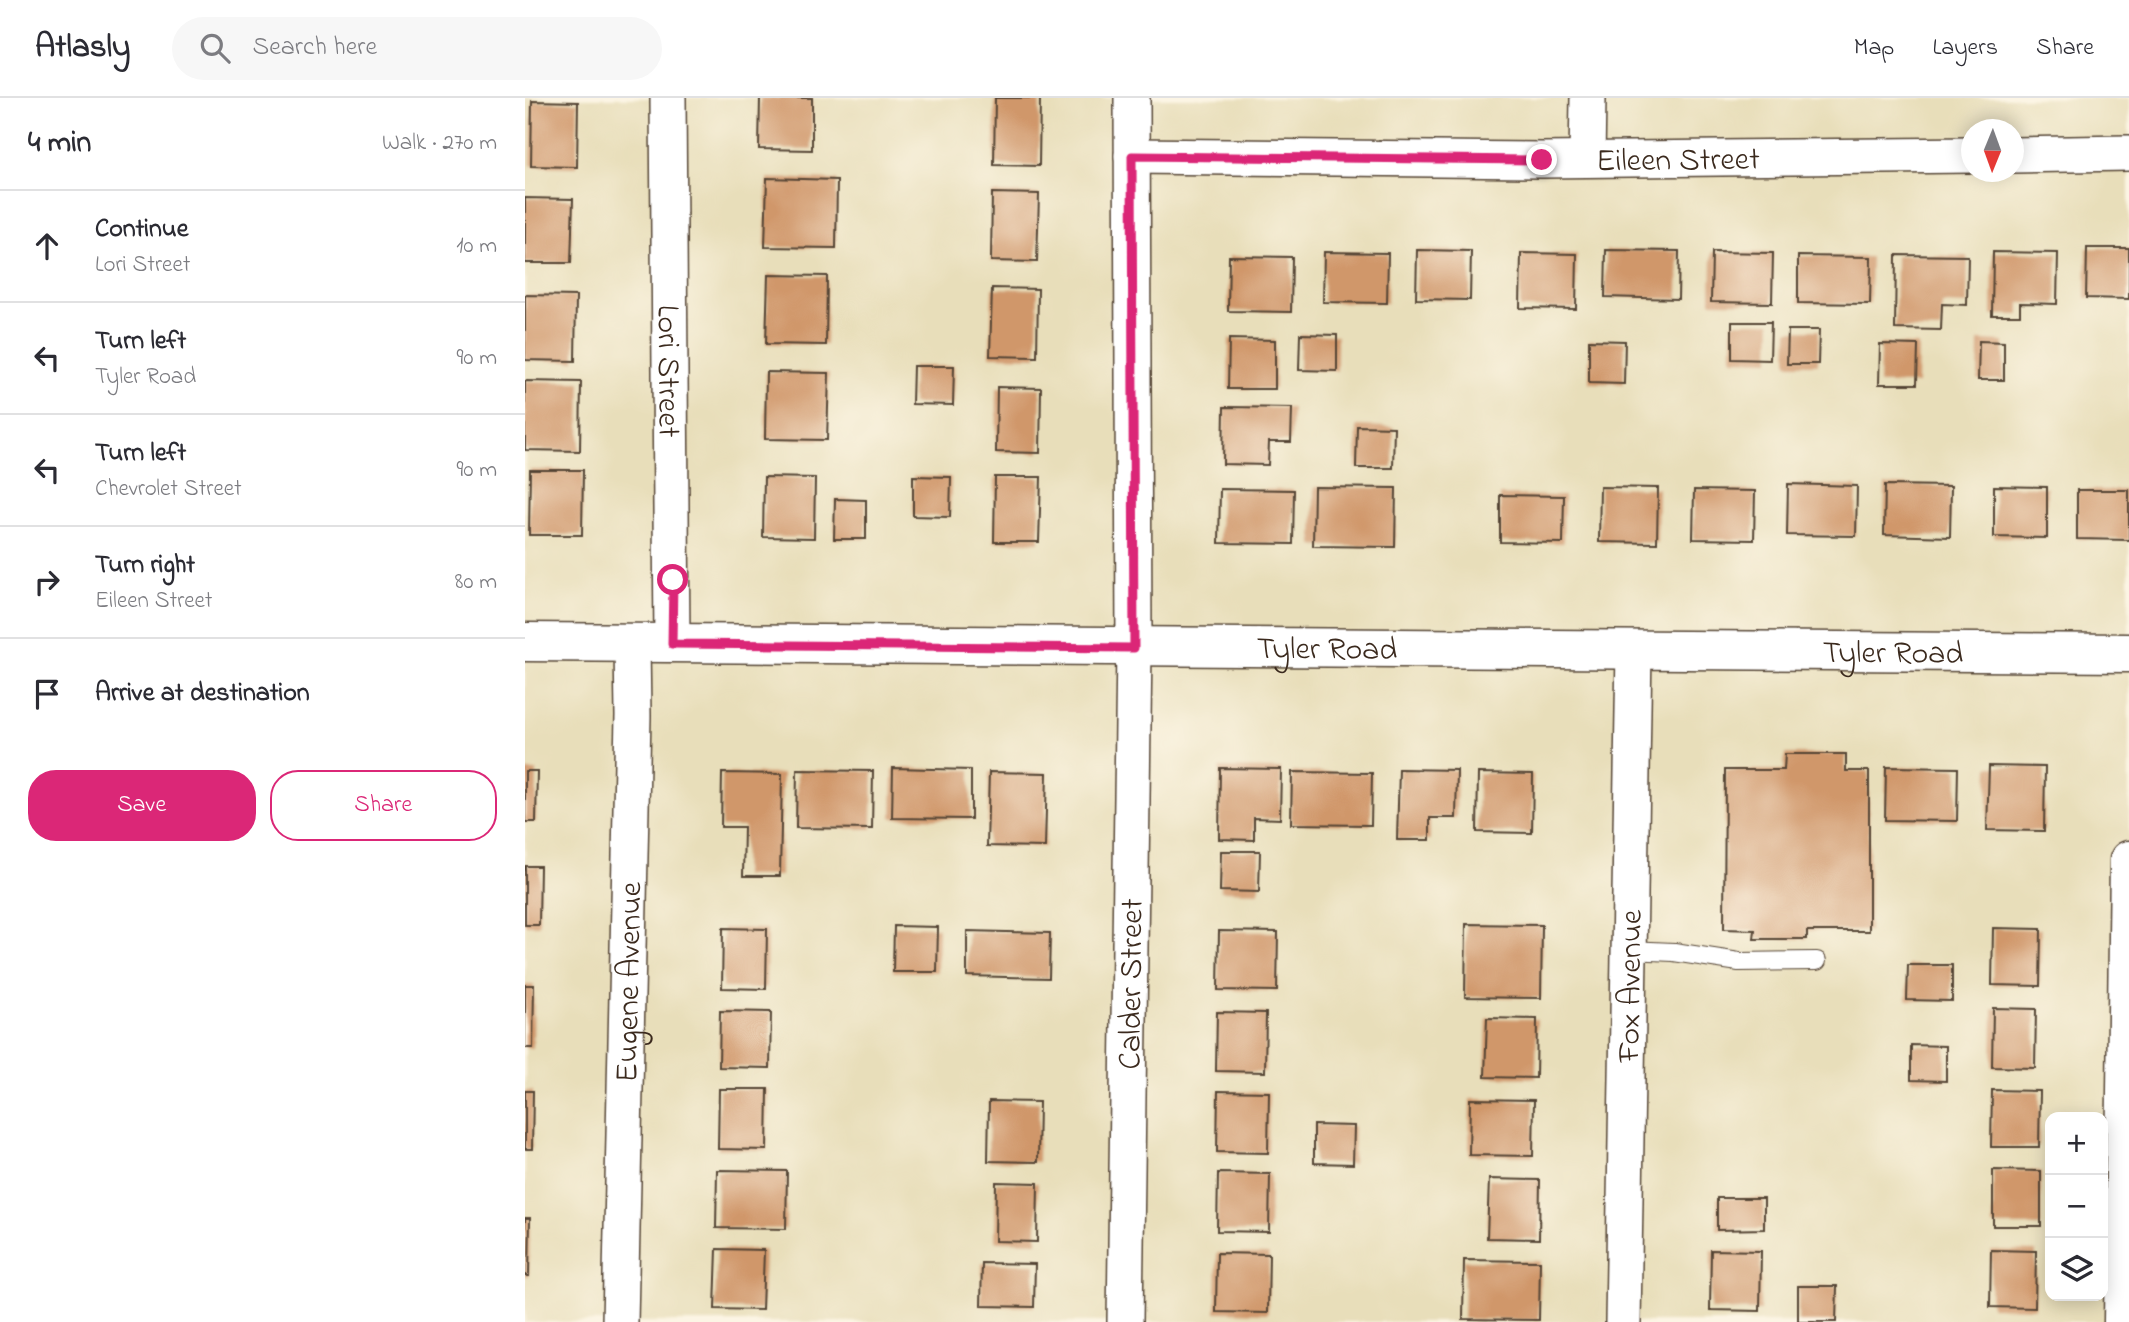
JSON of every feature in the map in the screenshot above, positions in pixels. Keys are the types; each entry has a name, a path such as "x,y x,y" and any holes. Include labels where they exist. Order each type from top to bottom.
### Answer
{"street":[{"name":"Lori Street","path":"668,98 672,644"},
{"name":"Calder Street","path":"1125,1322 1134,648 1132,98"},
{"path":"1587,159 1588,98"},
{"path":"2024,155 2129,153"},
{"name":"Eileen Street","path":"1132,156 1587,159 1961,155"},
{"name":"Tyler Road","path":"525,642 2129,653"},
{"name":"Eugene Avenue","path":"620,1322 633,716 632,644"},
{"name":"Fox Avenue","path":"1623,1322 1634,649"},
{"path":"2123,1322 2129,860"}],"lane":[{"path":"1628,950 1674,952 1739,962 1817,961"}],"building":[{"path":"760,98 812,98 812,150 759,149"},
{"path":"995,98 1040,98 1039,166 994,165"},
{"path":"532,101 578,102 577,167 531,166"},
{"path":"767,178 837,180 836,248 765,247"},
{"path":"992,193 1039,194 1037,262 991,261"},
{"path":"525,198 573,199 571,263 525,263"},
{"path":"2087,248 2129,248 2129,299 2086,298"},
{"path":"1417,250 1471,251 1470,300 1416,299"},
{"path":"1606,250 1679,251 1678,299 1605,297"},
{"path":"1324,252 1388,253 1387,303 1323,302"},
{"path":"1712,252 1773,253 1772,303 1711,302"},
{"path":"1993,252 2058,253 2057,304 2020,303 2020,315 1992,315"},
{"path":"1521,253 1577,254 1576,309 1520,308"},
{"path":"1896,255 1968,256 1967,305 1942,304 1941,330 1895,329"},
{"path":"1229,256 1292,257 1291,312 1228,311"},
{"path":"1798,256 1871,257 1870,304 1798,303"},
{"path":"768,275 827,276 826,345 766,344"},
{"path":"992,288 1038,289 1037,357 990,356"},
{"path":"525,295 576,296 575,361 525,360"},
{"path":"1732,322 1771,322 1770,360 1732,359"},
{"path":"1788,330 1819,330 1818,364 1787,364"},
{"path":"1300,334 1337,335 1337,371 1299,370"},
{"path":"1229,339 1275,340 1275,389 1228,389"},
{"path":"1589,340 1625,341 1624,384 1589,383"},
{"path":"1979,341 2004,342 2004,380 1978,380"},
{"path":"1880,344 1918,345 1917,384 1879,384"},
{"path":"913,366 954,366 953,405 912,404"},
{"path":"766,372 829,373 827,440 765,439"},
{"path":"525,381 581,382 580,451 525,450"},
{"path":"997,387 1041,388 1040,453 996,452"},
{"path":"1224,407 1292,408 1291,442 1269,442 1268,465 1223,464"},
{"path":"1357,426 1394,427 1393,468 1356,468"},
{"path":"530,470 583,470 582,535 529,535"},
{"path":"913,476 951,477 950,517 913,516"},
{"path":"764,477 815,478 814,538 763,537"},
{"path":"995,477 1041,477 1039,542 994,542"},
{"path":"1788,484 1857,486 1856,536 1787,535"},
{"path":"1885,485 1951,486 1950,537 1884,535"},
{"path":"1994,486 2047,487 2047,538 1994,537"},
{"path":"1314,487 1396,488 1395,547 1313,546"},
{"path":"1600,487 1658,488 1657,543 1599,542"},
{"path":"1220,489 1294,490 1293,544 1219,543"},
{"path":"1694,490 1755,491 1754,540 1693,539"},
{"path":"2077,490 2129,490 2129,540 2077,539"},
{"path":"1500,495 1564,496 1563,543 1500,542"},
{"path":"835,499 866,500 866,539 834,539"},
{"path":"1785,754 1846,754 1846,771 1869,771 1869,931 1807,931 1807,939 1754,939 1755,930 1724,929 1725,770 1784,770"},
{"path":"1989,766 2045,767 2044,831 1987,830"},
{"path":"1886,767 1958,768 1957,821 1885,820"},
{"path":"893,768 971,770 971,819 892,818"},
{"path":"1220,768 1281,769 1280,819 1254,818 1254,840 1219,839"},
{"path":"1399,769 1457,770 1456,818 1430,818 1430,840 1397,840"},
{"path":"797,770 873,771 872,829 796,828"},
{"path":"525,771 537,771 536,822 525,822"},
{"path":"989,772 1047,773 1045,847 987,846"},
{"path":"1292,772 1372,773 1371,825 1291,824"},
{"path":"722,773 782,774 780,876 743,876 744,827 721,827"},
{"path":"1478,773 1533,774 1532,833 1477,832"},
{"path":"1221,851 1260,851 1259,892 1220,891"},
{"path":"525,866 540,866 539,925 525,925"},
{"path":"1466,924 1542,925 1541,998 1465,997"},
{"path":"894,926 938,927 937,972 893,972"},
{"path":"723,928 767,929 766,989 722,988"},
{"path":"1993,928 2041,929 2040,986 1992,985"},
{"path":"967,931 1050,933 1049,978 967,976"},
{"path":"1219,931 1278,932 1277,991 1218,990"},
{"path":"1908,965 1952,965 1952,1001 1907,1000"},
{"path":"525,985 534,985 533,1048 525,1048"},
{"path":"1993,1008 2036,1009 2035,1068 1992,1067"},
{"path":"720,1011 771,1012 770,1068 719,1067"},
{"path":"1217,1012 1266,1013 1265,1072 1216,1071"},
{"path":"1487,1018 1537,1019 1536,1078 1485,1077"},
{"path":"1911,1045 1946,1046 1946,1081 1911,1080"},
{"path":"719,1089 768,1089 767,1150 718,1149"},
{"path":"1992,1090 2040,1091 2039,1147 1991,1147"},
{"path":"525,1091 533,1091 532,1149 525,1149"},
{"path":"1218,1091 1269,1092 1268,1153 1217,1152"},
{"path":"1470,1099 1534,1100 1533,1156 1469,1155"},
{"path":"989,1101 1039,1102 1038,1162 988,1161"},
{"path":"1314,1125 1354,1126 1353,1164 1314,1163"},
{"path":"717,1170 787,1171 786,1229 716,1228"},
{"path":"1993,1170 2041,1171 2041,1226 1993,1226"},
{"path":"1218,1173 1270,1174 1269,1232 1217,1231"},
{"path":"1489,1179 1540,1180 1539,1239 1487,1238"},
{"path":"996,1182 1038,1183 1037,1242 995,1241"},
{"path":"1717,1198 1764,1198 1764,1229 1717,1230"},
{"path":"525,1218 530,1218 529,1276 525,1276"},
{"path":"717,1249 764,1250 762,1310 715,1309"},
{"path":"1711,1250 1761,1251 1760,1311 1710,1310"},
{"path":"1991,1250 2036,1251 2035,1308 1990,1307"},
{"path":"1217,1253 1269,1254 1268,1313 1216,1312"},
{"path":"1464,1260 1540,1261 1539,1320 1463,1319"},
{"path":"982,1263 1035,1264 1034,1307 981,1306"},
{"path":"1798,1286 1837,1286 1836,1322 1798,1322"}],"route":[{"path":"673,580 672,644 1134,648 1132,156 1542,160"}]}
